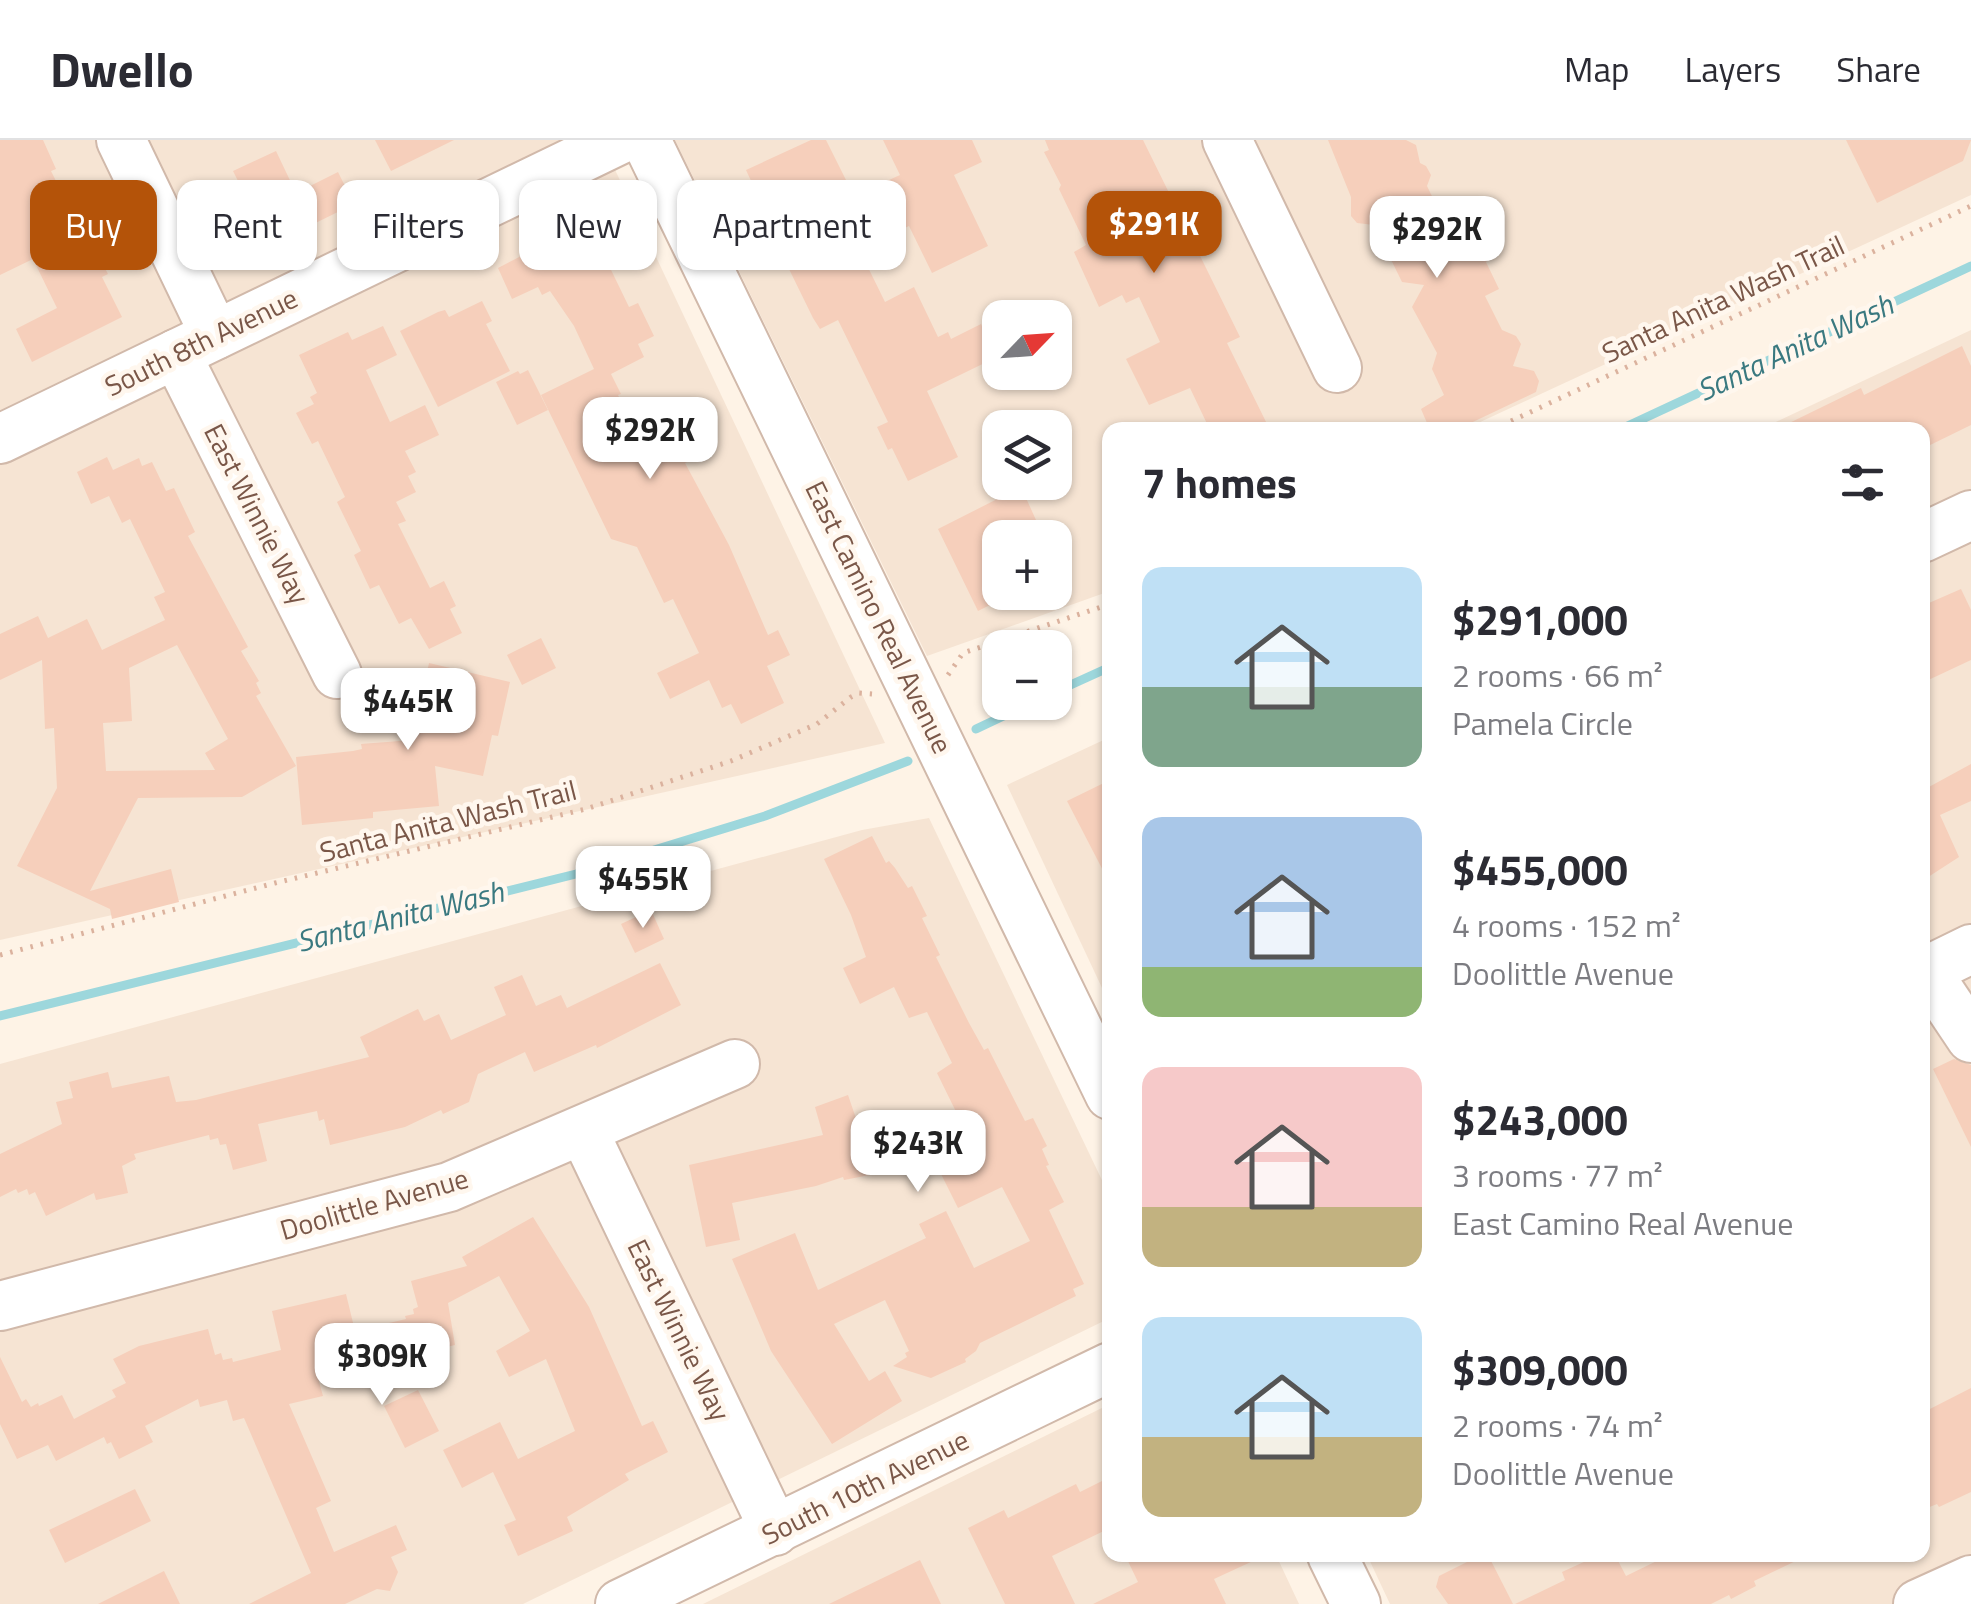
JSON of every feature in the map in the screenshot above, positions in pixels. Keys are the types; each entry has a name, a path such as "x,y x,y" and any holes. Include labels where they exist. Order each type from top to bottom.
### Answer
{"street":[{"name":"East Winnie Way","path":"121,140 196,344 337,674"},
{"name":"South 8th Avenue","path":"0,439 619,140"},
{"name":"East Camino Real Avenue","path":"646,140 1102,1079"},
{"path":"1227,140 1337,368"},
{"path":"1930,534 1971,514"},
{"path":"1930,969 1971,949"},
{"path":"1930,980 1971,1038"},
{"name":"Doolittle Avenue","path":"0,1306 449,1186 734,1064"},
{"name":"East Winnie Way","path":"583,1130 776,1531"},
{"name":"South 10th Avenue","path":"620,1604 1102,1371"},
{"path":"1335,1562 1356,1604"},
{"path":"1918,1604 1971,1580"}],"path":[{"name":"Santa Anita Wash Trail","path":"1509,422 1971,206"},
{"path":"940,684 963,654 1102,607"},
{"name":"Santa Anita Wash Trail","path":"0,955 275,883 586,809 730,761 817,724 859,693 878,695"}],"shaded area":[{"path":"0,140 601,140 620,180 519,180 519,270 657,270 657,259 885,743 0,940"},
{"path":"675,140 1971,140 1971,195 1480,422 1102,422 1102,594 1072,604 1072,520 982,520 982,610 1057,610 1000,630 982,630 982,636 927,656 738,270 906,270 906,180 695,180"},
{"path":"1971,330 1971,1604 1390,1604 1370,1562 1930,1562 1930,422 1776,422"},
{"path":"1102,741 1102,988 1007,785"},
{"path":"929,818 1102,1180 1102,1322 523,1604 0,1604 0,1064 862,830"},
{"path":"1102,1408 1102,1562 1279,1562 1299,1604 703,1604"}],"building":[{"path":"0,140 43,140 56,169 51,171 56,180 30,180 30,260 0,275"},
{"path":"375,140 454,140 391,171"},
{"path":"811,140 826,140 846,180 751,180 746,170"},
{"path":"883,140 972,140 982,162 954,175 988,246 932,273 909,226 906,227 906,180 889,180 900,175"},
{"path":"1045,140 1143,140 1240,337 1227,343 1266,422 1206,422 1190,388 1149,405 1126,359 1160,342 1139,297 1126,303 1122,295 1099,307 1074,252 1086,245 1044,152 1049,150"},
{"path":"1328,140 1406,140 1416,145 1420,163 1431,175 1427,186 1445,223 1464,229 1471,241 1477,238 1488,260 1499,289 1485,296 1502,330 1516,336 1521,344 1513,366 1534,371 1539,381 1536,392 1473,422 1427,422 1421,409 1444,395 1432,369 1437,353 1412,307 1424,285 1402,282 1374,225 1357,223 1351,216 1351,197"},
{"path":"1846,140 1971,140 1963,161 1877,203"},
{"path":"276,151 290,180 238,180 233,171"},
{"path":"338,172 342,180 337,180 337,212 317,222 317,182"},
{"path":"519,257 519,270 611,270 629,307 638,303 654,336 638,344 644,357 611,374 621,394 618,395 642,445 683,426 698,457 685,463 729,545 768,635 778,630 790,655 767,666 784,703 741,724 731,704 722,708 709,680 670,699 657,673 699,653 673,599 664,603 637,547 611,539 541,395 594,369 574,326 550,291 542,295 538,287 512,299 499,267"},
{"path":"38,270 106,270 108,274 102,277 122,317 32,362 16,329 57,308"},
{"path":"789,270 869,270 885,302 914,287 938,337 948,332 951,339 981,324 982,364 927,391 958,457 908,481 877,427 888,422 838,320 820,329"},
{"path":"482,301 492,321 486,324 510,371 438,407 400,331 438,312 445,310 449,317"},
{"path":"383,326 397,355 366,370 390,422 425,405 439,435 405,451 416,472 408,476 416,492 396,502 406,521 398,524 430,588 444,581 456,606 450,609 462,633 429,649 411,618 399,624 379,585 370,589 354,555 361,551 337,502 345,497 318,441 312,444 296,413 314,404 310,397 317,393 299,355 348,332 352,340"},
{"path":"1962,346 1971,366 1971,425 1930,445 1930,422 1791,422 1861,388 1864,395"},
{"path":"528,370 548,410 517,425 496,382"},
{"path":"107,457 113,470 139,458 142,466 152,462 166,491 174,488 195,532 188,536 248,647 241,651 259,681 256,683 261,693 256,696 296,766 242,797 138,798 90,891 171,869 179,902 112,919 110,909 17,866 57,788 54,728 45,729 42,660 0,680 0,634 38,616 48,638 87,619 102,650 165,620 154,597 165,592 130,519 122,523 109,496 91,504 77,472","holes":["177,645 228,739 205,753 215,770 106,771 103,723 132,721 129,668"]},
{"path":"995,500 1027,500 1036,520 982,520 982,609 978,611 938,529"},
{"path":"1961,589 1971,610 1971,660 1930,679 1930,603"},
{"path":"541,638 556,668 522,685 507,655"},
{"path":"429,663 510,682 498,736 492,735 483,776 435,766 439,806 373,812 373,818 302,825 296,757 353,751 362,749 361,744 412,740"},
{"path":"1971,764 1971,801 1940,815 1959,857 1930,876 1930,786"},
{"path":"1102,784 1102,869 1067,801"},
{"path":"872,836 886,863 889,861 908,888 912,886 927,916 922,918 940,955 936,957 969,1023 984,1050 988,1048 1025,1121 1033,1118 1047,1146 1042,1149 1049,1165 1046,1166 1064,1202 1049,1210 1084,1284 1073,1289 1076,1296 980,1343 966,1362 931,1378 893,1366 907,1357 905,1353 909,1351 885,1300 834,1324 869,1381 885,1371 902,1401 832,1444 771,1351 732,1259 795,1233 818,1290 926,1238 919,1224 946,1211 974,1268 1030,1241 1002,1187 958,1208 928,1148 965,1130 937,1073 952,1063 927,1012 909,1018 894,987 860,1004 843,968 866,957 824,859"},
{"path":"651,910 664,939 635,953 621,924"},
{"path":"660,963 681,1005 597,1048 596,1045 534,1072 525,1052 478,1074 469,1102 443,1114 441,1110 405,1127 330,1145 324,1119 319,1121 317,1111 258,1124 267,1161 233,1170 226,1144 220,1145 218,1138 210,1140 209,1135 134,1154 136,1159 122,1166 128,1193 96,1200 94,1193 46,1216 35,1192 29,1195 27,1189 18,1193 16,1189 0,1197 0,1154 62,1124 56,1102 73,1098 69,1082 108,1072 112,1088 169,1076 176,1102 196,1100 369,1057 360,1037 418,1009 424,1021 439,1014 451,1040 506,1015 494,987 522,975 536,1006 561,995 567,1008"},
{"path":"1954,1059 1971,1065 1971,1147 1933,1069"},
{"path":"848,1095 862,1136 896,1124 907,1155 873,1167 875,1174 844,1180 843,1177 732,1203 740,1240 706,1247 689,1165 823,1135 815,1107"},
{"path":"533,1217 589,1307 642,1426 653,1421 668,1452 625,1474 629,1480 567,1517 573,1531 518,1556 504,1525 516,1520 493,1472 462,1488 443,1450 500,1422 518,1459 575,1431 546,1359 509,1377 496,1351 530,1331 499,1276 448,1303 455,1345 318,1378 323,1396 289,1404 331,1501 316,1508 334,1552 396,1525 407,1550 391,1557 398,1572 390,1591 377,1589 345,1604 249,1604 311,1573 244,1418 233,1421 227,1400 200,1407 198,1399 145,1426 153,1442 119,1459 104,1437 56,1461 48,1445 17,1459 0,1424 0,1357 22,1402 26,1399 31,1407 38,1403 39,1406 62,1395 74,1419 116,1397 112,1390 126,1383 113,1359 139,1346 208,1329 215,1355 221,1353 223,1360 232,1358 233,1362 281,1350 272,1311 346,1294 355,1331 406,1319 418,1307 411,1281 467,1266 462,1257"},
{"path":"1971,1388 1971,1492 1939,1507 1930,1507 1930,1409"},
{"path":"418,1390 439,1431 405,1448 384,1406"},
{"path":"1102,1481 1102,1532 1052,1556 1075,1604 1005,1604 968,1528 1004,1510 1008,1518 1076,1484 1080,1492"},
{"path":"135,1489 151,1521 65,1563 49,1530"},
{"path":"920,1560 941,1604 829,1604"},
{"path":"1128,1562 1251,1562 1214,1579 1226,1604 1093,1604 1138,1582"},
{"path":"1467,1562 1492,1562 1513,1604 1448,1604 1436,1587 1439,1576"},
{"path":"1584,1562 1619,1562 1626,1576 1655,1562 1793,1562 1754,1581 1756,1586 1731,1599 1729,1595 1711,1604 1515,1604 1565,1580 1562,1572"},
{"path":"164,1571 180,1604 98,1604"}],"waterway":[{"name":"Santa Anita Wash","path":"1636,422 1971,266"},
{"name":"Santa Anita Wash","path":"1072,684 1102,671"},
{"name":"Santa Anita Wash","path":"976,729 995,720"},
{"name":"Santa Anita Wash","path":"0,1016 576,874 765,816 908,761"}]}
